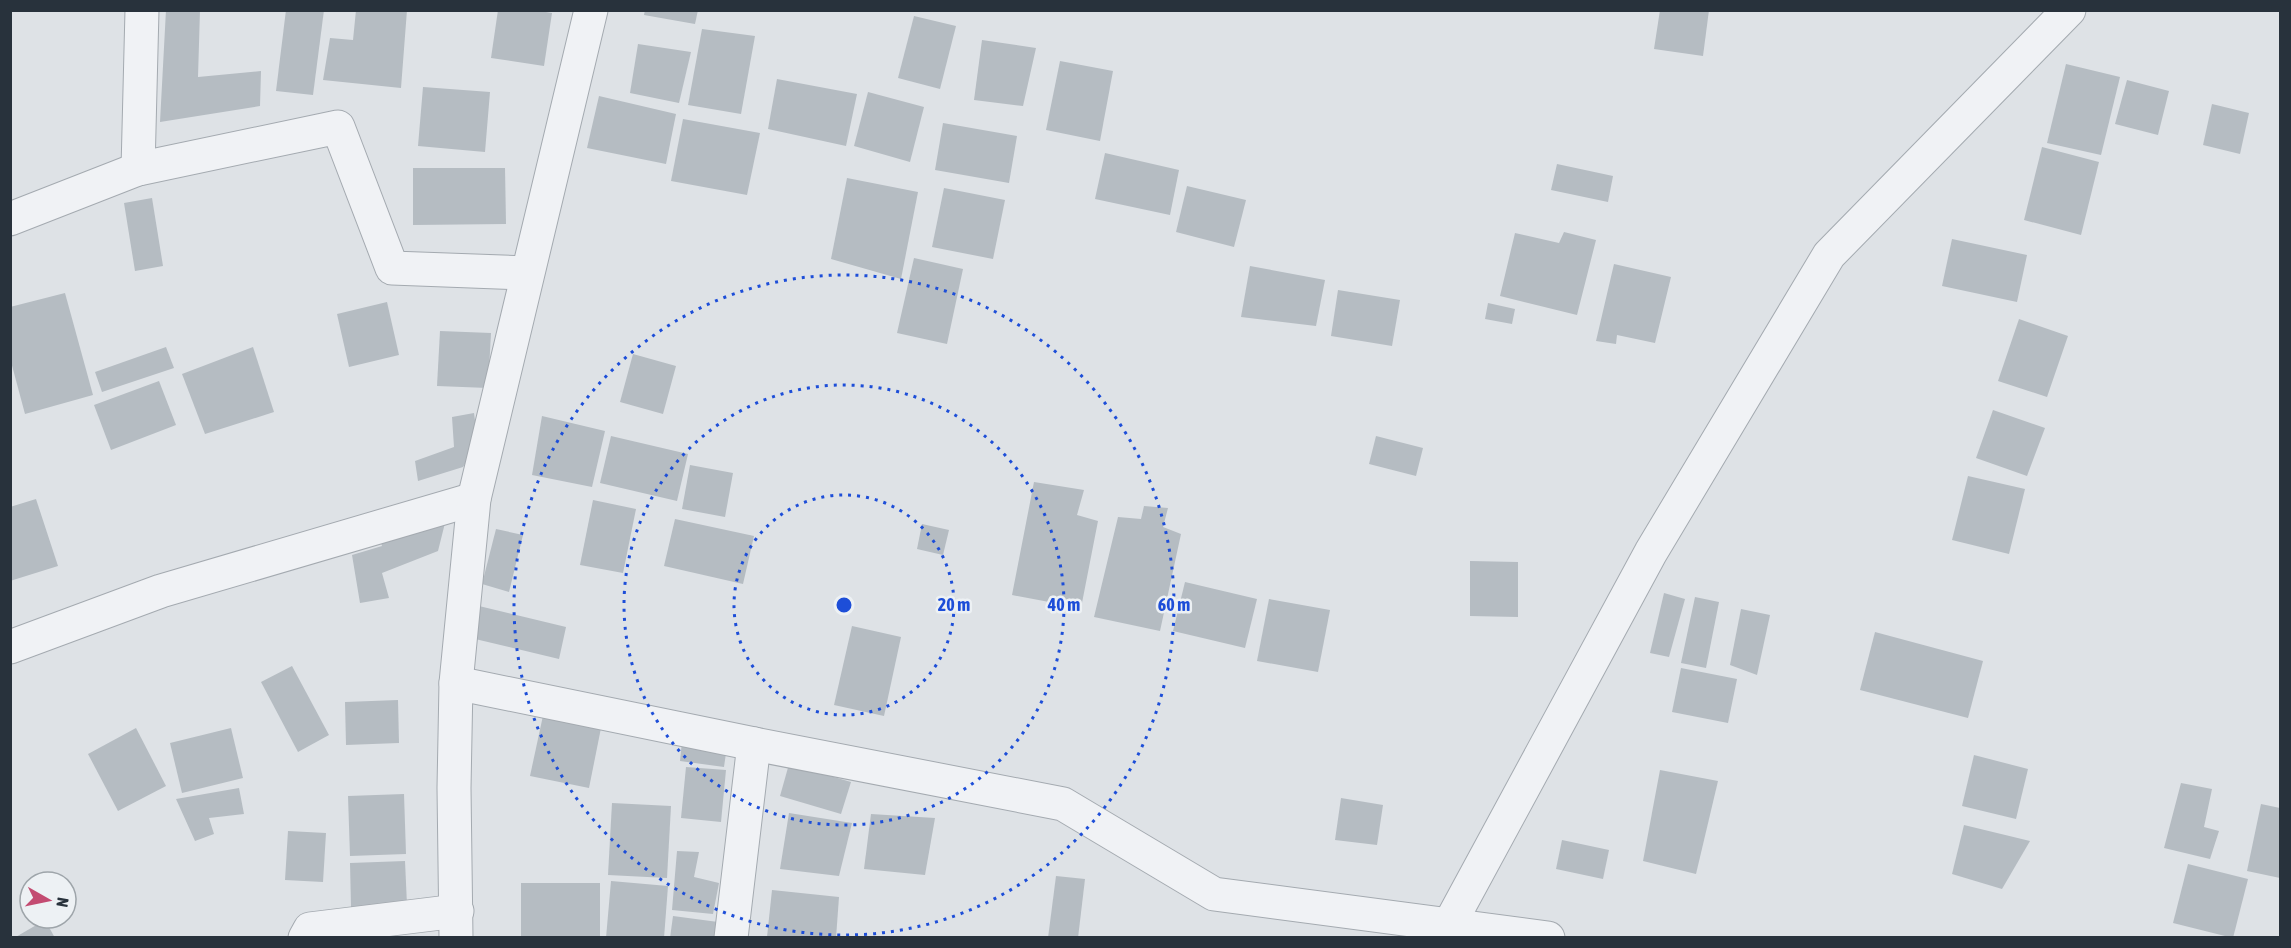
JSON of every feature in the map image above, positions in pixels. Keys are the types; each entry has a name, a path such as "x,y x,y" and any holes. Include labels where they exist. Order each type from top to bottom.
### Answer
{"street":[{"path":"138,169 142,10"},
{"path":"305,938 310,929 457,924 454,788 456,682 474,499 591,10"},
{"path":"1449,925 1651,552 1829,255 2068,10"},
{"path":"10,219 138,169 338,127 392,268 527,273"},
{"path":"10,647 161,591 474,499"},
{"path":"456,682 754,744 1063,804 1214,894 1548,938"},
{"path":"731,938 754,744"}],"building":[{"path":"166,10 200,10 198,77 261,71 260,106 160,122"},
{"path":"286,10 324,10 313,95 276,91"},
{"path":"356,10 407,10 401,88 323,80 330,38 353,40"},
{"path":"498,10 534,10 552,13 544,66 491,58"},
{"path":"645,10 698,10 695,24 644,15"},
{"path":"1660,10 1709,10 1703,56 1654,49"},
{"path":"914,16 956,26 940,89 898,78"},
{"path":"702,29 755,36 741,114 688,105"},
{"path":"982,40 1036,48 1023,106 974,100"},
{"path":"638,44 691,52 679,103 630,93"},
{"path":"1060,61 1113,71 1100,141 1046,130"},
{"path":"2066,64 2120,77 2101,155 2047,143"},
{"path":"777,79 857,94 846,146 768,129"},
{"path":"2127,80 2169,91 2158,135 2115,124"},
{"path":"423,87 490,92 485,152 418,146"},
{"path":"868,92 924,107 910,162 854,146"},
{"path":"599,96 676,114 666,164 587,148"},
{"path":"2212,104 2249,113 2240,154 2203,145"},
{"path":"683,119 760,133 747,195 671,181"},
{"path":"943,123 1017,136 1009,183 935,170"},
{"path":"2042,147 2099,162 2081,235 2024,220"},
{"path":"1105,153 1179,170 1170,215 1095,199"},
{"path":"1557,164 1613,176 1608,202 1551,190"},
{"path":"413,168 505,168 506,224 413,225"},
{"path":"847,178 918,192 901,279 831,259"},
{"path":"1187,186 1246,200 1234,247 1176,232"},
{"path":"944,188 1005,200 993,259 932,247"},
{"path":"152,198 163,266 135,271 124,203"},
{"path":"1564,232 1596,240 1577,315 1500,296 1515,233 1559,243"},
{"path":"1952,239 2027,255 2017,302 1942,286"},
{"path":"914,258 963,269 947,344 897,333"},
{"path":"1614,264 1671,277 1655,343 1617,335 1616,344 1596,341"},
{"path":"1250,266 1325,280 1316,326 1241,317"},
{"path":"1338,290 1400,300 1392,346 1331,336"},
{"path":"65,293 93,395 25,414 10,358 10,307"},
{"path":"387,302 399,355 349,367 337,314"},
{"path":"1488,303 1515,309 1512,324 1485,319"},
{"path":"2019,319 2068,336 2047,397 1998,381"},
{"path":"440,331 491,333 488,388 437,386"},
{"path":"166,347 174,368 102,392 95,372"},
{"path":"253,347 274,412 205,434 182,374"},
{"path":"633,354 676,366 663,414 620,402"},
{"path":"159,381 176,425 111,450 94,405"},
{"path":"1993,410 2045,428 2027,476 1976,458"},
{"path":"474,413 478,443 463,467 418,481 415,461 454,447 452,417"},
{"path":"542,416 605,431 592,487 532,475"},
{"path":"611,436 688,454 677,501 600,483"},
{"path":"1376,436 1423,448 1416,476 1369,464"},
{"path":"690,465 733,473 725,517 682,509"},
{"path":"1968,476 2025,489 2009,554 1952,540"},
{"path":"1034,482 1084,490 1077,515 1098,521 1081,608 1012,595"},
{"path":"36,499 58,566 10,581 10,507"},
{"path":"593,500 636,509 623,573 580,565"},
{"path":"1144,506 1168,508 1163,527 1181,534 1160,631 1094,617 1118,517 1141,519"},
{"path":"446,519 438,551 382,573 389,598 360,603 352,555 382,546 378,533"},
{"path":"675,519 754,536 743,584 664,566"},
{"path":"922,524 949,530 943,555 917,549"},
{"path":"496,529 523,535 509,592 482,584"},
{"path":"1470,561 1518,562 1518,617 1470,616"},
{"path":"1185,582 1257,599 1245,648 1173,631"},
{"path":"1664,593 1685,599 1669,657 1650,653"},
{"path":"1695,597 1719,602 1706,668 1681,663"},
{"path":"1269,599 1330,610 1318,672 1257,661"},
{"path":"479,606 566,627 559,659 471,638"},
{"path":"1741,609 1770,615 1757,675 1730,665"},
{"path":"852,626 901,637 884,716 834,705"},
{"path":"1875,632 1983,661 1968,718 1860,690"},
{"path":"292,666 329,735 298,752 261,682"},
{"path":"1681,668 1737,679 1728,723 1672,712"},
{"path":"398,700 399,743 346,745 345,702"},
{"path":"544,711 602,723 589,788 530,776"},
{"path":"136,728 166,786 118,811 88,754"},
{"path":"231,728 243,778 182,793 170,743"},
{"path":"682,741 727,746 724,767 680,761"},
{"path":"1974,755 2028,769 2016,819 1962,806"},
{"path":"789,764 851,782 841,814 780,796"},
{"path":"686,767 726,770 721,822 681,818"},
{"path":"1660,770 1718,781 1696,874 1643,861"},
{"path":"2181,783 2212,789 2204,827 2219,831 2210,859 2164,848"},
{"path":"239,788 244,814 209,818 214,834 195,841 176,799"},
{"path":"404,794 406,854 350,856 348,796"},
{"path":"1341,798 1383,805 1377,845 1335,840"},
{"path":"612,803 671,806 667,878 608,875"},
{"path":"2261,804 2280,808 2280,878 2247,871"},
{"path":"789,813 852,823 839,876 780,869"},
{"path":"871,814 935,818 925,875 864,869"},
{"path":"1964,825 2030,841 2002,889 1952,874"},
{"path":"288,831 326,833 323,882 285,880"},
{"path":"1562,840 1609,850 1603,879 1556,869"},
{"path":"677,851 699,852 694,877 719,883 713,914 672,910"},
{"path":"405,861 407,905 351,907 350,863"},
{"path":"2188,864 2248,879 2233,938 2173,923"},
{"path":"1056,876 1085,879 1078,938 1048,938"},
{"path":"611,881 668,886 664,938 606,938"},
{"path":"521,883 600,883 600,938 521,938"},
{"path":"772,890 839,897 836,938 767,937"},
{"path":"673,916 718,922 716,938 670,938"},
{"path":"28,930 51,930 55,938 14,938"}]}
